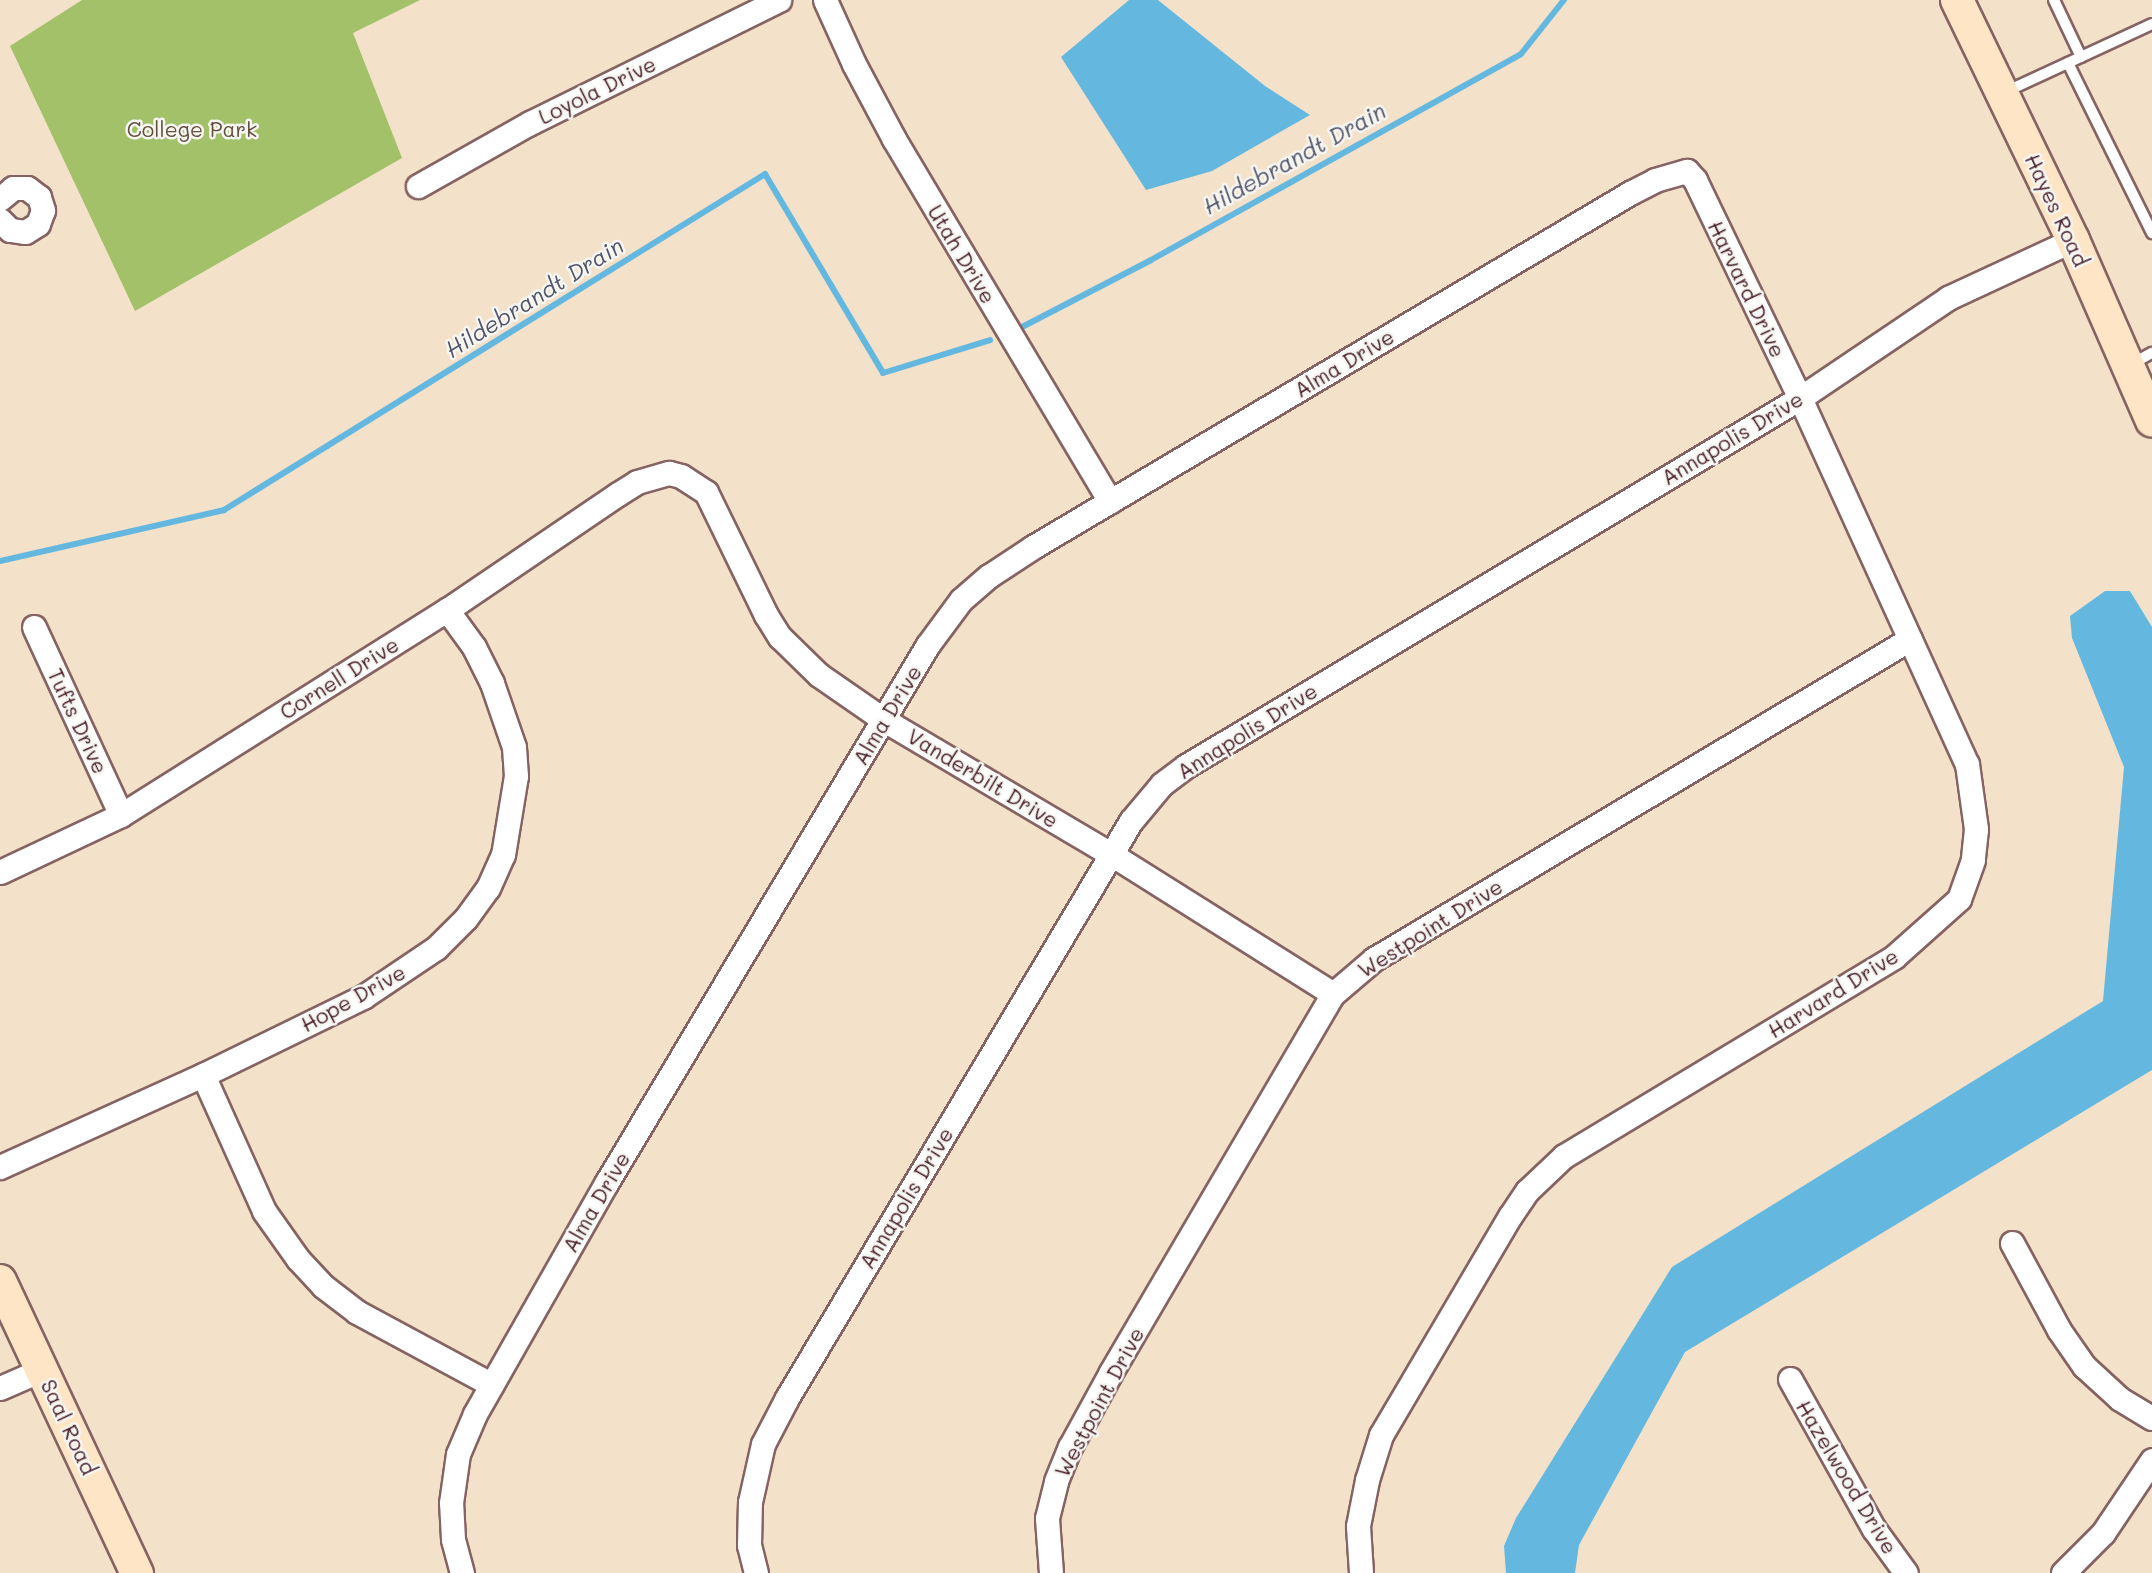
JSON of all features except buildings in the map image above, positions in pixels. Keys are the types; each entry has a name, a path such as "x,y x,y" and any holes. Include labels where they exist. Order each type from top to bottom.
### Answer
{"street":[{"name":"Loyola Drive","path":"418,186 530,123 779,0"},
{"name":"Utah Drive","path":"825,0 894,139 1110,502"},
{"name":"Hayes Road","path":"1957,0 2073,240 2139,360 2152,421"},
{"name":"Alma Drive","path":"462,1573 451,1521 454,1474 464,1439 607,1182 927,646 961,600 989,576 1110,502 1630,193 1680,171"},
{"name":"Harvard Drive","path":"1361,1573 1358,1526 1367,1480 1381,1435 1527,1191 1564,1156 1894,957 1959,899 1973,860 1976,829 1967,764 1800,398 1695,180 1687,171 1680,171"},
{"name":"Annapolis Drive","path":"756,1573 749,1545 750,1502 763,1444 794,1386 1111,854 1146,801 1186,766 1800,398 1948,298 2073,240"},
{"name":"Vanderbilt Drive","path":"669,473 681,476 706,492 749,584 780,637 820,676 884,720 1111,854 1333,994"},
{"name":"Cornell Drive","path":"0,872 121,815 447,610 636,482 669,473"},
{"name":"Hope Drive","path":"0,1167 203,1075 363,998 399,976 436,948 466,918 488,888 503,855 516,776 514,747 504,713 474,647 447,610"},
{"name":"Tufts Drive","path":"34,627 121,815"},
{"name":"Westpoint Drive","path":"1051,1573 1048,1518 1056,1480 1070,1447 1111,1372 1333,994 1374,959 1910,639"},
{"path":"203,1075 264,1211 298,1259 323,1286 357,1312 492,1385"},
{"path":"2012,1243 2059,1330 2084,1366 2120,1399 2152,1418"},
{"name":"Saal Road","path":"0,1281 137,1573"},
{"path":"0,1388 41,1370"},
{"name":"Hazelwood Drive","path":"1790,1379 1874,1529 1906,1573"},
{"path":"2063,1573 2103,1534 2152,1460"}],"lane":[{"path":"2054,0 2081,57"},
{"path":"2001,94 2152,24"},
{"path":"2068,63 2152,233"}],"green space":[{"name":"College Park","path":"82,0 420,0 353,33 402,158 135,311 10,46"}],"water":[{"path":"1129,0 1158,0 1265,86 1310,115 1212,171 1146,190 1061,57"},
{"path":"2105,591 2130,591 2152,627 2152,1070 1685,1352 1579,1545 1575,1573 1506,1573 1504,1546 1516,1518 1672,1267 2103,1001 2124,767 2072,638 2070,616"}],"waterway":[{"name":"Hildebrandt Drain","path":"1022,327 1151,260 1521,54 1564,0"},
{"name":"Hildebrandt Drain","path":"0,561 224,510 765,174 883,373 990,340"}]}
